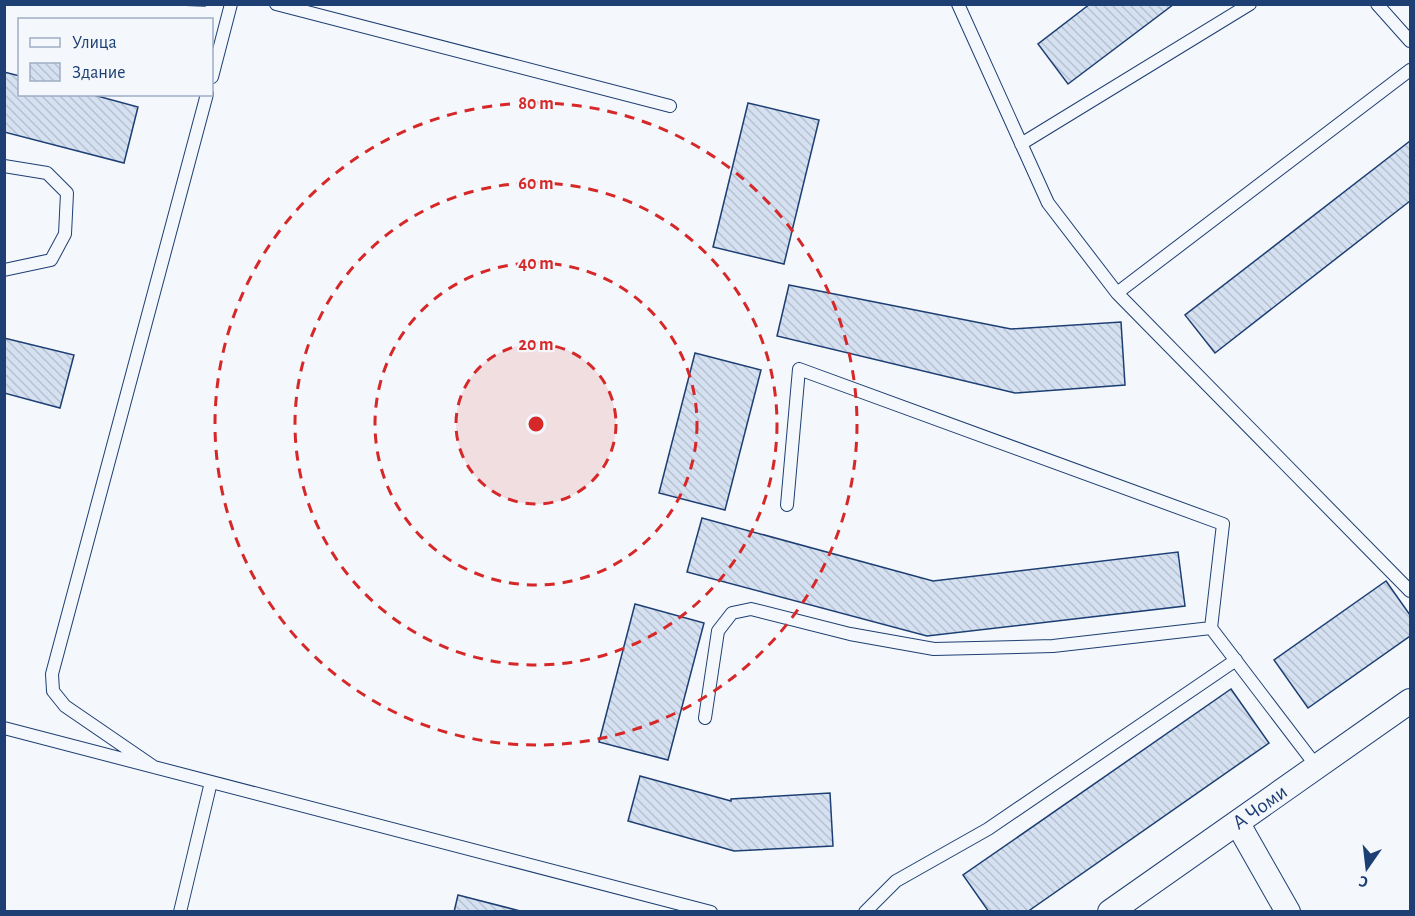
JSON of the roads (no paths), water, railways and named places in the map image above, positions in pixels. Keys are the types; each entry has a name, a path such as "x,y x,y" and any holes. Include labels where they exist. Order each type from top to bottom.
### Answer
{"street":[{"name":"А Чоми","path":"1110,912 1410,701"},
{"path":"1238,824 1288,912"}],"lane":[{"path":"213,73 231,4"},
{"path":"276,4 670,106"},
{"path":"958,4 1048,203 1117,294 1410,591"},
{"path":"1021,144 1250,4"},
{"path":"1377,4 1410,41"},
{"path":"1117,294 1410,70"},
{"path":"154,767 65,706 53,691 52,674 206,96"},
{"path":"4,166 47,173 67,193 65,234 51,260 4,270"},
{"path":"787,505 799,369 1223,524 1211,628 1317,767"},
{"path":"705,718 718,631 732,613 752,609 850,634 933,649 1053,646 1211,628"},
{"path":"865,912 896,881 988,829 1236,660"},
{"path":"4,728 711,912"},
{"path":"180,912 211,782"}]}
